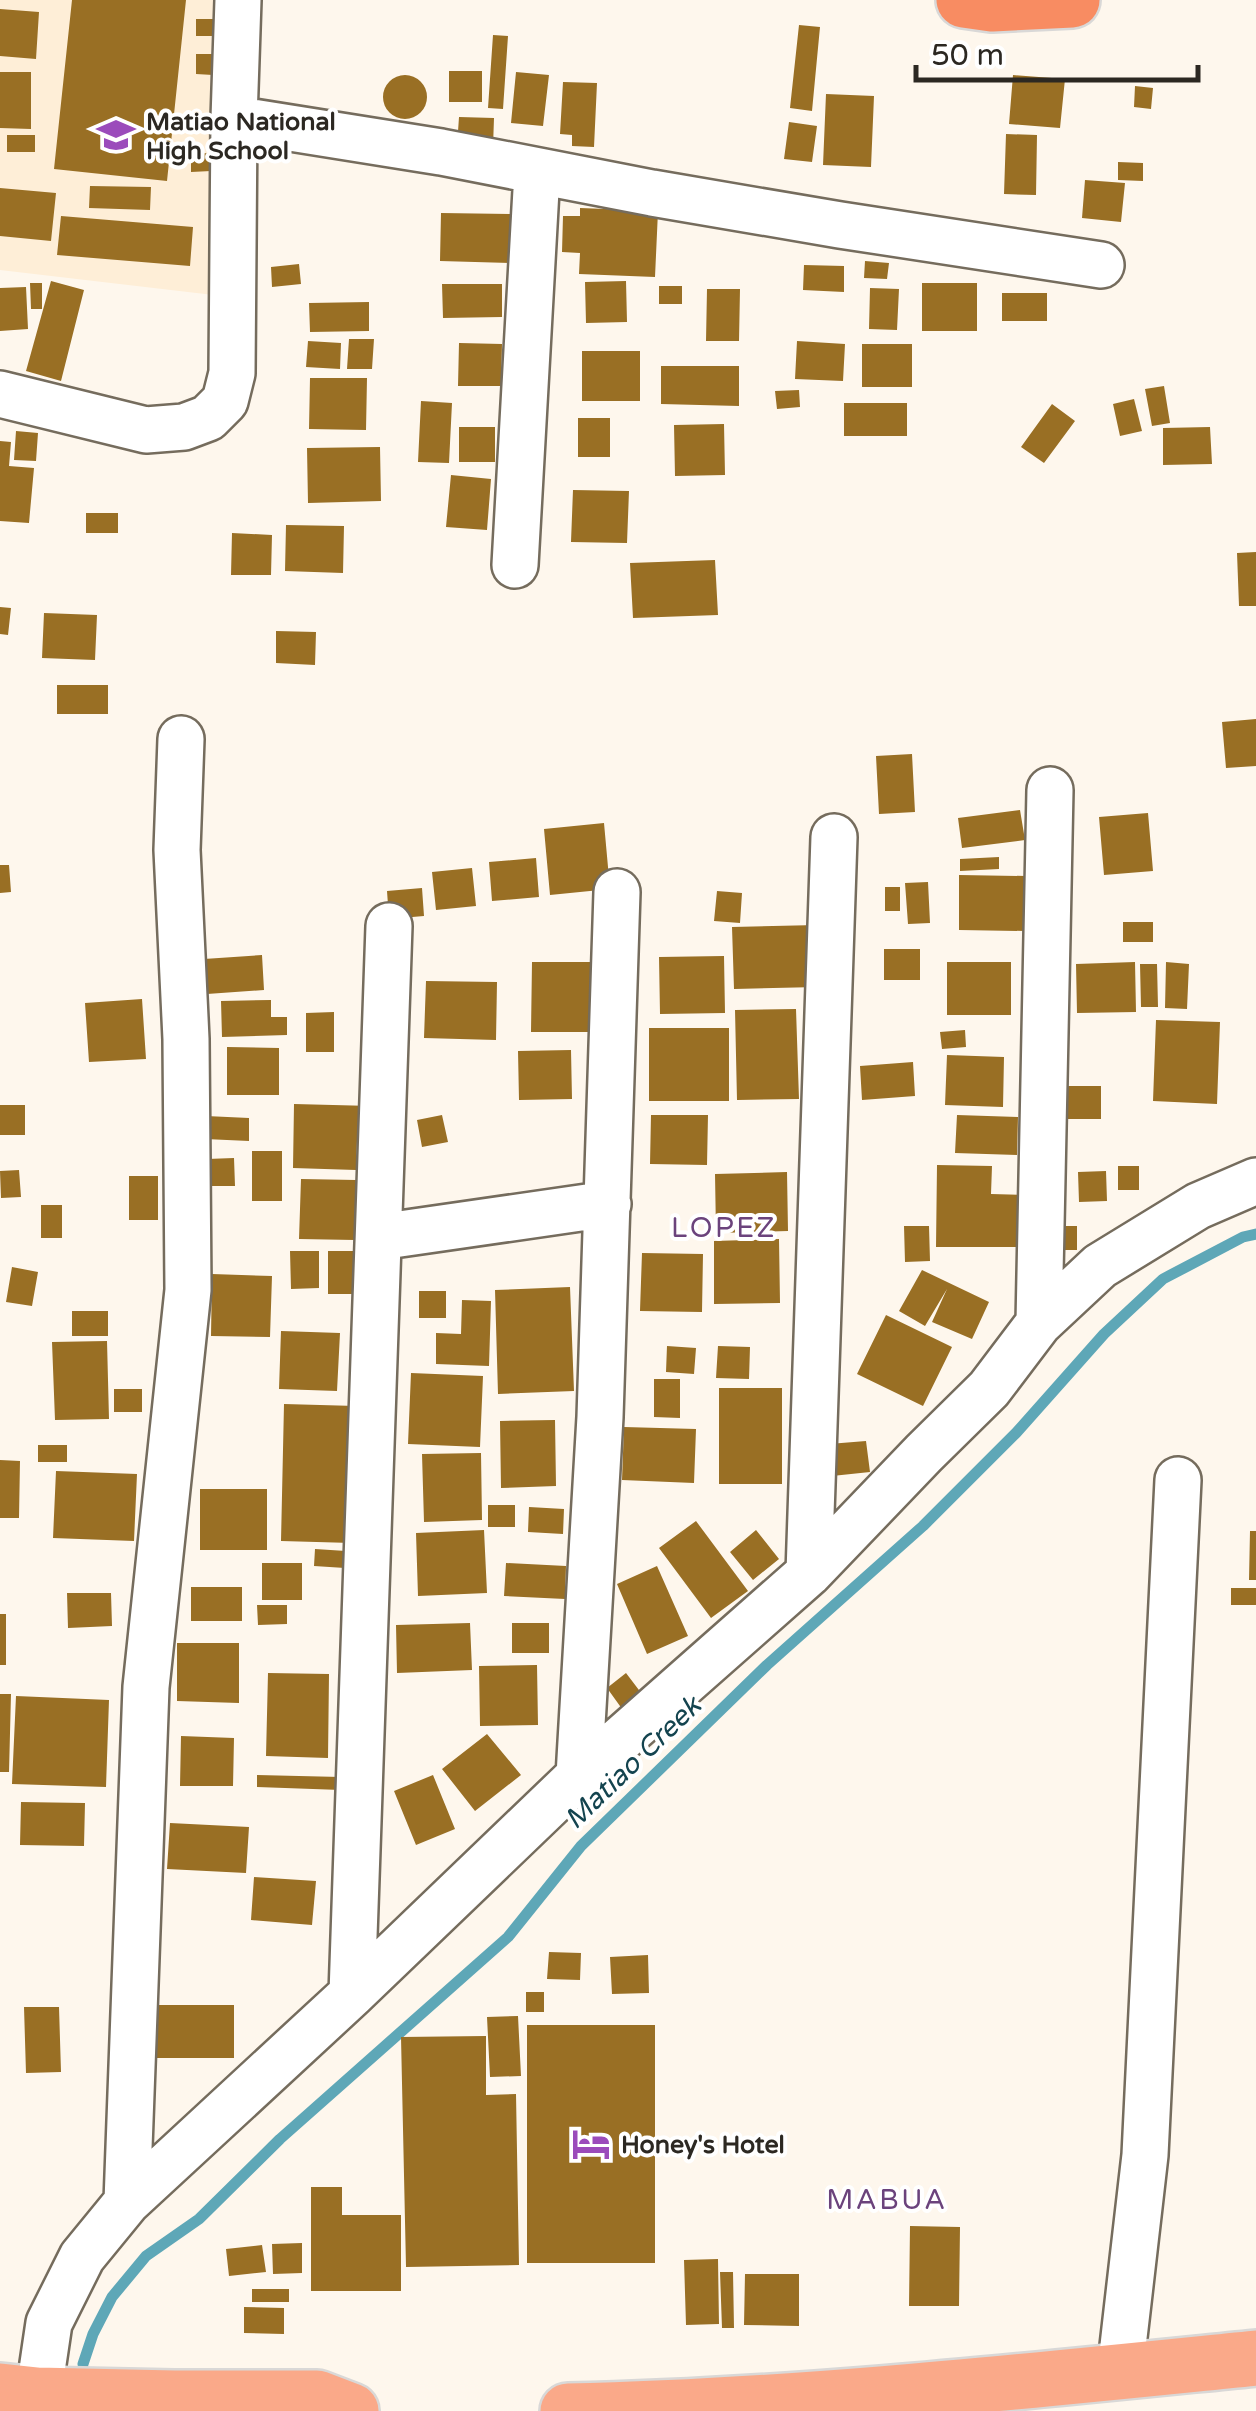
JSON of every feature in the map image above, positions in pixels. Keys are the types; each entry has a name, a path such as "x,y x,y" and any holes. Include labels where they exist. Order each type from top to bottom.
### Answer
{"highway":[{"path":"964,0 992,4 1072,0"}],"main road":[{"path":"568,2411 672,2409 960,2388 1256,2358"},
{"path":"24,2399 317,2398 350,2411"}],"street":[{"path":"0,394 146,430 184,427 208,418 225,401 232,372 238,0"},
{"path":"234,119 441,152 840,225 1101,265"},
{"path":"515,565 537,172"},
{"path":"128,2202 146,1687 188,1290 186,1039 177,850 180,739"},
{"path":"1039,1323 1050,790"},
{"path":"809,1573 834,836"},
{"path":"578,1776 600,1417 617,892"},
{"path":"352,1994 389,926"},
{"path":"24,2399 49,2323 82,2257 128,2202 578,1776 809,1573 988,1390 1039,1323 1100,1266 1198,1206 1256,1181 1256,1168"},
{"path":"379,1237 608,1204"},
{"path":"1120,2372 1145,2155 1178,1480"}],"shaded area":[{"name":"Matiao National High School","path":"0,0 241,0 222,296 0,270"}],"building":[{"path":"72,0 186,0 167,181 54,169"},
{"path":"0,9 39,12 36,59 0,56"},
{"path":"196,19 216,19 216,36 196,36"},
{"path":"799,25 820,27 812,111 790,108"},
{"path":"493,35 508,36 503,109 488,108"},
{"path":"196,54 214,54 213,75 196,74"},
{"path":"449,71 482,71 482,102 449,102"},
{"path":"0,72 31,72 31,129 0,128"},
{"path":"516,72 549,75 543,126 511,123"},
{"path":"405,75 421,81 427,97 421,113 405,119 389,113 383,97 389,81"},
{"path":"1013,75 1065,79 1060,128 1009,124"},
{"path":"563,82 597,83 594,147 572,146 572,135 560,134"},
{"path":"1135,86 1153,88 1151,109 1134,107"},
{"path":"826,94 874,96 871,167 823,165"},
{"path":"459,117 494,118 493,147 457,146"},
{"path":"789,122 817,126 812,162 784,159"},
{"path":"1006,134 1037,135 1036,195 1004,194"},
{"path":"7,135 35,135 35,152 7,152"},
{"path":"210,153 211,171 191,172 191,154"},
{"path":"1118,162 1143,163 1143,181 1118,180"},
{"path":"1085,180 1125,183 1121,222 1082,218"},
{"path":"90,186 151,187 150,210 89,208"},
{"path":"0,188 56,193 51,241 0,236"},
{"path":"580,208 658,211 655,277 579,274 580,253 562,252 563,216 580,216"},
{"path":"441,213 516,214 514,263 440,261"},
{"path":"61,216 193,227 190,266 57,255"},
{"path":"865,261 889,263 887,279 864,278"},
{"path":"299,264 301,284 272,287 271,267"},
{"path":"804,265 844,266 844,292 803,290"},
{"path":"51,281 84,290 61,381 26,371"},
{"path":"626,281 627,322 586,323 585,282"},
{"path":"30,283 42,283 42,309 31,309"},
{"path":"922,283 977,283 977,331 922,331"},
{"path":"442,284 502,284 502,317 443,318"},
{"path":"659,286 682,286 682,304 659,304"},
{"path":"26,287 28,329 0,331 0,288"},
{"path":"870,288 899,289 897,330 869,329"},
{"path":"707,289 740,289 739,341 706,341"},
{"path":"1002,293 1047,293 1047,321 1002,321"},
{"path":"369,302 369,331 310,332 309,303"},
{"path":"349,339 374,339 372,369 347,369"},
{"path":"308,341 341,343 340,369 306,367"},
{"path":"797,341 845,344 843,381 795,379"},
{"path":"459,343 502,344 501,386 458,386"},
{"path":"862,344 912,344 912,387 862,387"},
{"path":"582,351 640,351 640,401 582,401"},
{"path":"661,366 739,366 739,406 661,404"},
{"path":"310,378 367,378 366,430 309,429"},
{"path":"1164,386 1170,423 1152,426 1145,389"},
{"path":"799,390 800,407 777,409 775,391"},
{"path":"1134,399 1142,431 1120,436 1113,404"},
{"path":"421,401 452,403 449,463 418,462"},
{"path":"844,403 907,403 907,436 844,436"},
{"path":"1052,404 1075,421 1044,463 1021,447"},
{"path":"578,418 610,418 610,457 578,457"},
{"path":"724,424 725,475 675,476 674,425"},
{"path":"459,427 495,427 495,462 459,462"},
{"path":"1210,427 1212,464 1163,465 1163,428"},
{"path":"16,431 38,433 36,461 14,460"},
{"path":"0,441 11,442 9,466 34,468 29,523 0,521"},
{"path":"380,447 381,501 308,503 307,448"},
{"path":"451,475 491,479 487,530 446,527"},
{"path":"573,490 629,491 627,543 571,542"},
{"path":"86,513 118,513 118,533 86,533"},
{"path":"286,525 344,526 343,573 285,571"},
{"path":"232,533 272,535 271,575 231,575"},
{"path":"1256,552 1256,606 1239,606 1237,553"},
{"path":"715,560 718,615 633,618 630,563"},
{"path":"0,607 11,608 8,635 0,634"},
{"path":"44,613 97,615 95,660 42,658"},
{"path":"276,631 316,632 315,665 276,663"},
{"path":"57,685 108,685 108,714 57,714"},
{"path":"1256,719 1256,766 1226,768 1222,722"},
{"path":"912,754 915,812 879,814 876,756"},
{"path":"1020,810 1025,840 962,848 958,818"},
{"path":"1148,813 1153,871 1104,875 1099,817"},
{"path":"604,823 610,889 550,895 544,829"},
{"path":"999,857 999,869 960,871 960,859"},
{"path":"536,858 539,897 492,901 489,862"},
{"path":"0,865 9,865 11,892 0,893"},
{"path":"472,868 476,906 436,910 432,872"},
{"path":"959,875 1026,876 1025,931 959,930"},
{"path":"928,882 930,923 908,924 905,883"},
{"path":"885,887 900,887 900,911 885,911"},
{"path":"422,888 424,916 389,919 387,891"},
{"path":"717,891 742,893 740,923 714,921"},
{"path":"1123,922 1153,922 1153,942 1123,942"},
{"path":"817,925 818,987 734,989 732,927"},
{"path":"884,949 920,949 920,980 884,980"},
{"path":"262,955 264,990 207,994 204,959"},
{"path":"724,956 725,1013 660,1014 659,957"},
{"path":"532,962 595,962 595,1032 531,1032"},
{"path":"947,962 1011,962 1011,1015 947,1015"},
{"path":"1135,962 1136,1012 1077,1013 1076,964"},
{"path":"1166,962 1189,964 1187,1009 1165,1008"},
{"path":"1140,964 1157,964 1158,1007 1141,1007"},
{"path":"426,981 497,982 496,1040 424,1038"},
{"path":"142,999 146,1059 89,1062 85,1003"},
{"path":"271,1000 271,1017 287,1017 287,1035 222,1037 221,1001"},
{"path":"796,1009 799,1099 737,1100 735,1010"},
{"path":"334,1012 334,1052 306,1052 306,1013"},
{"path":"1156,1020 1220,1022 1217,1104 1153,1101"},
{"path":"649,1028 729,1028 729,1101 649,1101"},
{"path":"965,1030 966,1047 942,1049 940,1032"},
{"path":"227,1047 279,1048 279,1095 227,1095"},
{"path":"571,1050 572,1099 519,1100 518,1051"},
{"path":"947,1055 1004,1057 1003,1107 945,1105"},
{"path":"913,1062 915,1096 862,1100 860,1066"},
{"path":"1065,1086 1101,1086 1101,1119 1065,1119"},
{"path":"294,1104 372,1106 372,1141 357,1141 356,1170 293,1168"},
{"path":"0,1105 25,1105 25,1135 0,1135"},
{"path":"442,1115 448,1142 422,1147 417,1120"},
{"path":"651,1115 708,1115 707,1165 650,1164"},
{"path":"957,1115 1018,1117 1017,1155 955,1153"},
{"path":"206,1116 249,1118 249,1141 205,1139"},
{"path":"252,1151 282,1151 282,1201 252,1201"},
{"path":"234,1158 235,1186 207,1186 207,1159"},
{"path":"937,1165 992,1166 991,1194 1025,1195 1024,1247 936,1247"},
{"path":"1118,1166 1139,1166 1139,1190 1118,1190"},
{"path":"19,1170 21,1197 1,1198 0,1171"},
{"path":"1106,1171 1107,1201 1079,1202 1078,1172"},
{"path":"787,1172 788,1231 716,1233 715,1174"},
{"path":"129,1176 158,1176 158,1220 129,1220"},
{"path":"301,1179 356,1180 355,1240 299,1239"},
{"path":"41,1205 62,1205 62,1238 41,1238"},
{"path":"904,1226 929,1226 930,1261 905,1262"},
{"path":"1059,1226 1077,1226 1077,1250 1059,1250"},
{"path":"779,1239 780,1303 714,1304 714,1241"},
{"path":"290,1251 319,1251 319,1288 291,1289"},
{"path":"328,1251 361,1251 361,1294 328,1294"},
{"path":"642,1253 703,1254 702,1312 640,1311"},
{"path":"12,1267 38,1272 32,1306 6,1302"},
{"path":"922,1270 989,1302 972,1339 932,1322 947,1289 925,1326 899,1311"},
{"path":"212,1274 272,1276 270,1337 211,1336"},
{"path":"570,1287 574,1391 498,1394 495,1290"},
{"path":"419,1291 446,1291 446,1318 419,1318"},
{"path":"462,1300 491,1301 489,1366 436,1364 436,1333 461,1334"},
{"path":"72,1311 108,1311 108,1336 72,1336"},
{"path":"886,1315 952,1347 923,1406 857,1374"},
{"path":"281,1331 340,1333 337,1391 279,1389"},
{"path":"107,1341 109,1419 55,1420 52,1342"},
{"path":"667,1346 696,1348 694,1374 666,1372"},
{"path":"718,1346 750,1347 749,1379 716,1378"},
{"path":"411,1373 483,1376 480,1447 408,1444"},
{"path":"654,1379 680,1379 680,1418 654,1417"},
{"path":"719,1388 782,1388 782,1484 719,1484"},
{"path":"114,1389 142,1389 142,1412 114,1412"},
{"path":"284,1404 356,1406 352,1543 281,1541"},
{"path":"555,1420 556,1486 501,1488 500,1421"},
{"path":"624,1427 696,1429 694,1483 622,1480"},
{"path":"866,1441 870,1472 832,1476 829,1444"},
{"path":"38,1445 67,1445 67,1462 38,1462"},
{"path":"481,1453 482,1520 424,1522 422,1454"},
{"path":"0,1460 20,1461 19,1518 0,1518"},
{"path":"56,1471 137,1474 134,1541 53,1538"},
{"path":"200,1489 267,1489 267,1550 200,1550"},
{"path":"488,1505 515,1505 515,1527 488,1527"},
{"path":"529,1507 564,1509 563,1534 528,1532"},
{"path":"696,1521 748,1591 711,1618 659,1548"},
{"path":"484,1530 487,1593 418,1596 416,1533"},
{"path":"756,1530 779,1559 753,1580 730,1552"},
{"path":"1250,1531 1256,1531 1256,1580 1249,1580"},
{"path":"315,1549 346,1551 345,1568 314,1566"},
{"path":"262,1563 302,1563 302,1600 262,1600"},
{"path":"506,1563 566,1566 565,1599 504,1596"},
{"path":"657,1566 688,1636 647,1654 617,1584"},
{"path":"191,1587 242,1587 242,1621 191,1621"},
{"path":"1231,1588 1256,1588 1256,1605 1231,1605"},
{"path":"67,1593 111,1593 112,1626 68,1628"},
{"path":"257,1605 287,1605 287,1624 258,1625"},
{"path":"0,1614 6,1614 6,1665 0,1665"},
{"path":"470,1623 472,1670 397,1673 396,1625"},
{"path":"512,1623 549,1623 549,1653 512,1653"},
{"path":"177,1643 239,1643 239,1703 177,1701"},
{"path":"537,1665 538,1725 480,1726 479,1666"},
{"path":"268,1673 329,1674 328,1758 266,1756"},
{"path":"626,1673 645,1698 625,1713 607,1688"},
{"path":"0,1694 11,1694 9,1772 0,1772"},
{"path":"16,1696 109,1700 106,1787 12,1784"},
{"path":"487,1734 521,1775 475,1811 442,1769"},
{"path":"181,1736 234,1738 233,1786 180,1786"},
{"path":"257,1775 341,1777 341,1790 257,1787"},
{"path":"433,1775 455,1829 416,1845 394,1791"},
{"path":"21,1802 85,1803 84,1846 20,1845"},
{"path":"170,1823 249,1827 246,1873 167,1869"},
{"path":"254,1877 316,1881 312,1925 251,1920"},
{"path":"549,1952 581,1953 580,1980 547,1979"},
{"path":"648,1955 649,1993 612,1994 610,1957"},
{"path":"526,1992 544,1992 544,2012 526,2012"},
{"path":"151,2005 234,2005 234,2058 151,2058"},
{"path":"24,2007 59,2007 61,2072 26,2073"},
{"path":"518,2016 521,2076 490,2077 487,2017"},
{"name":"Honey's Hotel","path":"527,2025 655,2025 655,2263 527,2263"},
{"path":"486,2036 486,2095 516,2094 519,2265 406,2267 401,2037"},
{"path":"311,2187 342,2187 342,2215 401,2215 401,2291 311,2291"},
{"path":"910,2226 960,2227 959,2306 909,2306"},
{"path":"302,2243 302,2273 273,2274 272,2244"},
{"path":"262,2245 266,2272 229,2276 226,2249"},
{"path":"718,2259 719,2324 686,2325 684,2260"},
{"path":"720,2272 733,2272 734,2328 722,2328"},
{"path":"745,2274 799,2274 799,2326 744,2325"},
{"path":"252,2289 289,2289 289,2302 252,2302"},
{"path":"244,2307 284,2308 284,2334 244,2333"}],"waterway":[{"name":"Matiao Creek","path":"83,2364 112,2297 146,2256 199,2219 280,2139 508,1937 581,1846 767,1665 923,1526 1016,1433 1104,1334 1163,1279 1256,1234"}],"place":[{"name":"Matiao National High School","path":"116,135"},
{"name":"Honey's Hotel","path":"591,2144"}],"district":[{"name":"LOPEZ","path":"724,1227"},
{"name":"MABUA","path":"887,2199"}]}
